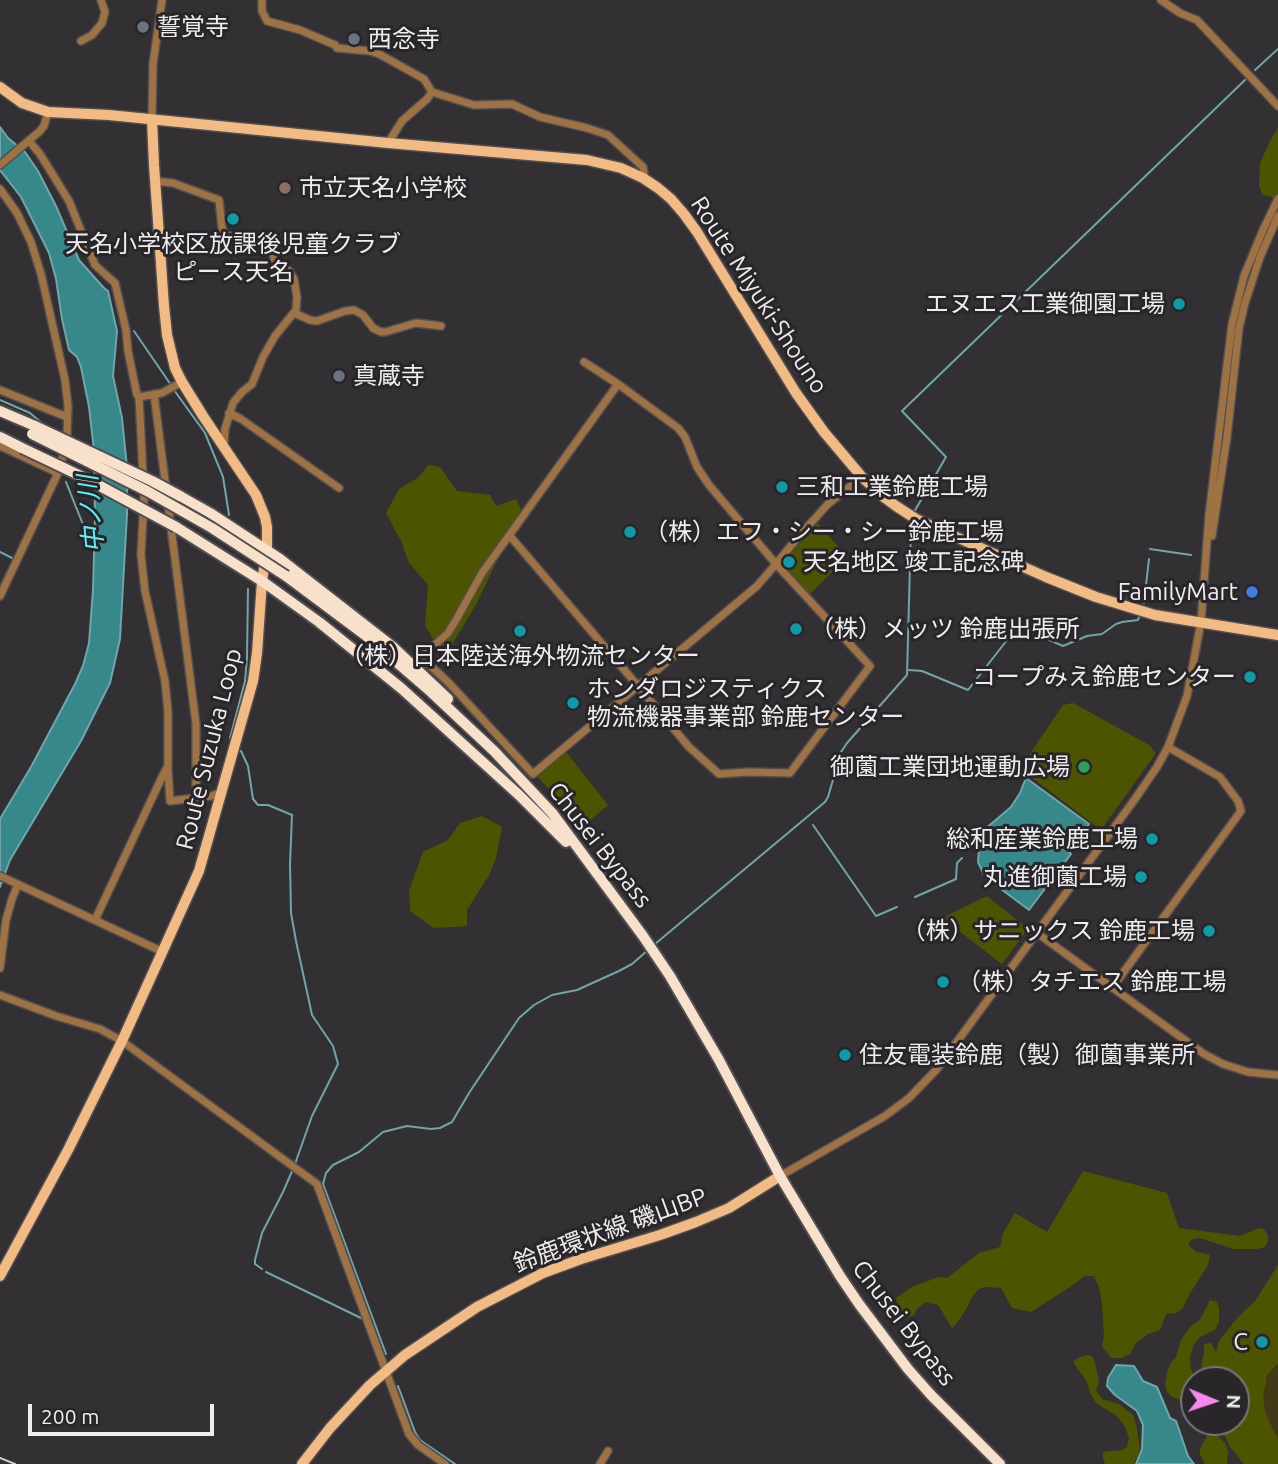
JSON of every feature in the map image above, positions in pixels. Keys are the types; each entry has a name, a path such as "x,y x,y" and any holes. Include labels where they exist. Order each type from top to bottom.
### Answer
{"highway":[{"path":"0,411 152,481 210,513 280,559 393,647 433,688"},
{"path":"0,419 147,491 250,552 338,614 433,688"},
{"path":"0,437 87,479 176,527 262,581 319,622 401,688 552,827 608,888"},
{"name":"Chusei Bypass","path":"433,688 466,716 552,814 608,888 670,976 698,1023 780,1176 839,1276 885,1339 931,1395 1000,1464"}],"main road":[{"path":"0,87 22,103 48,112 152,120"},
{"name":"Route Miyuki-Shouno","path":"152,120 587,160 643,178 671,199 684,214 796,393 862,477 885,498 912,516 1073,589 1155,615 1278,635"},
{"name":"Route Suzuka Loop","path":"0,1276 68,1150 122,1041 199,871 253,681 257,653 267,527 256,495 224,447 176,386 176,368 167,335 152,120"},
{"name":"鈴鹿環状線 磯山BP","path":"302,1464 370,1385 405,1355 477,1307 533,1278 581,1259 660,1235 729,1208 780,1176"}],"street":[{"path":"81,41 92,35 102,23 105,12 101,0"},
{"path":"152,120 153,64 162,0"},
{"path":"262,0 262,11 267,21 300,30 337,48 379,54 424,79 432,92 474,105 512,104 540,117 608,135 643,167 643,178"},
{"path":"1161,0 1180,13 1197,20 1278,106"},
{"path":"388,143 402,121 432,92"},
{"path":"0,165 44,126 48,112"},
{"path":"29,141 47,164 69,201 95,265 115,283 126,330 139,397 144,498 141,555 145,591 165,681 170,801 211,796 222,791"},
{"path":"155,181 173,184 219,200 224,233 228,236 271,238 274,258 294,279 298,302 295,313 275,336 252,384 242,391 233,404 225,429 224,447"},
{"path":"0,189 24,227 41,274 65,380 68,417 65,447 58,473 0,596"},
{"path":"780,1176 870,1126 914,1093 937,1069 1142,788 1168,747 1187,696 1201,622 1209,516 1233,324 1244,276 1278,200"},
{"path":"1207,562 1227,437 1239,328 1256,269 1278,216"},
{"path":"295,313 317,321 354,310 360,312 373,328 381,332 416,323 441,326"},
{"path":"510,536 689,747 719,774 790,773 870,666 776,564 701,474 688,443 678,428 584,362"},
{"path":"618,384 482,573 447,633 421,657 449,683 533,774 757,586 828,504 862,477"},
{"path":"139,397 162,393 176,386"},
{"path":"0,390 68,417"},
{"path":"153,394 196,724 196,798"},
{"path":"229,413 339,488"},
{"path":"0,446 58,473"},
{"path":"1112,988 1241,811 1238,800 1220,777 1168,747"},
{"path":"95,920 168,766"},
{"path":"0,876 163,952"},
{"path":"0,968 6,920 18,884"},
{"path":"1037,933 1212,1059 1248,1072 1278,1075"},
{"path":"0,995 100,1029 122,1041 317,1184 409,1434 418,1445 445,1464"},
{"path":"600,1464 608,1451"}],"green space":[{"path":"1278,128 1278,199 1263,195 1259,186 1260,163"},
{"path":"428,465 440,467 457,491 490,495 496,506 516,499 521,509 477,603 444,658 425,625 428,585 409,563 386,513 399,489 419,477"},
{"path":"818,523 841,550 841,563 809,595 785,569 785,560"},
{"name":"御薗工業団地運動広場","path":"1073,703 1149,745 1156,753 1101,830 1022,770 1023,764 1063,705"},
{"path":"566,752 608,805 587,823 567,809 537,776"},
{"path":"482,816 502,827 496,858 489,875 467,910 467,926 434,928 410,911 409,891 423,852 448,840 460,823"},
{"path":"987,896 1028,929 1002,964 942,918"},
{"path":"1083,1171 1167,1193 1179,1228 1240,1236 1259,1228 1264,1229 1268,1241 1265,1247 1257,1249 1234,1249 1200,1238 1192,1239 1188,1245 1197,1252 1210,1255 1208,1265 1183,1308 1176,1313 1166,1314 1160,1330 1148,1334 1136,1343 1130,1354 1121,1358 1111,1358 1102,1346 1102,1304 1094,1276 1085,1276 1031,1312 1012,1308 1001,1288 979,1289 952,1328 938,1305 926,1302 909,1317 899,1312 896,1298 912,1287 940,1277 947,1278 979,1253 1000,1247 1003,1233 1015,1213 1047,1232"},
{"path":"1278,1265 1278,1464 1244,1464 1225,1436 1250,1436 1250,1366 1202,1366 1204,1344 1211,1343 1216,1352 1219,1341 1255,1301"},
{"path":"1210,1300 1217,1302 1219,1322 1215,1330 1200,1337 1193,1346 1191,1366 1180,1366 1180,1399 1172,1397 1165,1385 1170,1364 1176,1357 1181,1340 1191,1326 1200,1320"},
{"path":"1088,1355 1092,1356 1095,1362 1099,1382 1096,1390 1102,1399 1119,1404 1133,1415 1140,1448 1134,1464 1105,1464 1103,1452 1122,1450 1127,1447 1129,1438 1117,1416 1096,1403 1087,1382 1073,1362"},
{"path":"1207,1436 1218,1436 1228,1451 1227,1464 1205,1464 1200,1449"}],"sand":[{"path":"1278,1363 1278,1439 1266,1415 1263,1398 1267,1375"}],"water":[{"path":"0,127 8,138 25,152 38,171 79,260 108,291 117,331 113,376 122,418 127,467 127,514 120,639 110,683 81,741 10,860 0,887 0,819 75,684 89,643 95,518 94,450 81,367 77,357 69,350 49,253 21,197 0,170"},
{"path":"1026,778 1089,824 1068,851 1071,854 1029,910 985,877 978,862 980,837 984,830 1011,807"},
{"path":"1116,1365 1134,1366 1143,1381 1157,1387 1170,1418 1176,1421 1188,1456 1194,1464 1136,1464 1142,1449 1143,1425 1137,1411 1107,1386 1108,1378"}],"waterway":[{"path":"1255,70 1278,49"},
{"path":"914,512 946,457 902,411 1245,80"},
{"path":"134,331 171,385"},
{"path":"174,390 205,433 223,477 229,515"},
{"path":"0,400 30,413 42,423"},
{"name":"中ノ川","path":"66,482 84,527 95,540"},
{"path":"655,944 825,802 841,752 907,675 913,521"},
{"path":"1150,549 1191,555"},
{"path":"0,552 14,559"},
{"path":"1144,603 1149,559"},
{"path":"0,587 8,570"},
{"path":"230,738 245,681 248,589"},
{"path":"909,670 922,671 968,690 1018,626 1063,646 1087,636 1102,634 1116,624 1138,620 1139,617"},
{"path":"241,751 248,766 253,799 258,805 268,805 292,815 291,913 296,941 312,1015 333,1046 338,1064 312,1116 295,1164"},
{"path":"813,825 876,916 897,907"},
{"path":"915,897 956,879 957,863 962,858"},
{"path":"386,1354 323,1184 326,1173 333,1165 359,1152 383,1132 407,1126 440,1128 452,1122 519,1018 552,995 577,990 619,971 648,950"},
{"path":"262,1269 255,1264 262,1233 293,1169"},
{"path":"266,1272 363,1319"},
{"path":"398,1386 420,1440 455,1464"},
{"path":"406,1435 414,1446"}],"railway":[{"path":"0,1458 15,1464"}],"place":[{"name":"誓覚寺","path":"143,27"},
{"name":"西念寺","path":"354,39"},
{"name":"市立天名小学校","path":"285,188"},
{"name":"天名小学校区放課後児童クラブ ピース天名","path":"233,219"},
{"name":"エヌエス工業御園工場","path":"1179,304"},
{"name":"真蔵寺","path":"339,376"},
{"name":"三和工業鈴鹿工場","path":"782,487"},
{"name":"（株）エフ・シー・シー鈴鹿工場","path":"630,532"},
{"name":"天名地区 竣工記念碑","path":"789,562"},
{"name":"FamilyMart","path":"1252,592"},
{"name":"（株）メッツ 鈴鹿出張所","path":"796,629"},
{"name":"（株）日本陸送海外物流センター","path":"520,631"},
{"name":"コープみえ鈴鹿センター","path":"1250,677"},
{"name":"ホンダロジスティクス 物流機器事業部 鈴鹿センター","path":"573,703"},
{"name":"御薗工業団地運動広場","path":"1084,767"},
{"name":"総和産業鈴鹿工場","path":"1152,839"},
{"name":"丸進御薗工場","path":"1141,877"},
{"name":"（株）サニックス 鈴鹿工場","path":"1209,931"},
{"name":"（株）タチエス 鈴鹿工場","path":"943,982"},
{"name":"住友電装鈴鹿（製）御薗事業所","path":"845,1055"},
{"name":"C","path":"1262,1342"}]}
